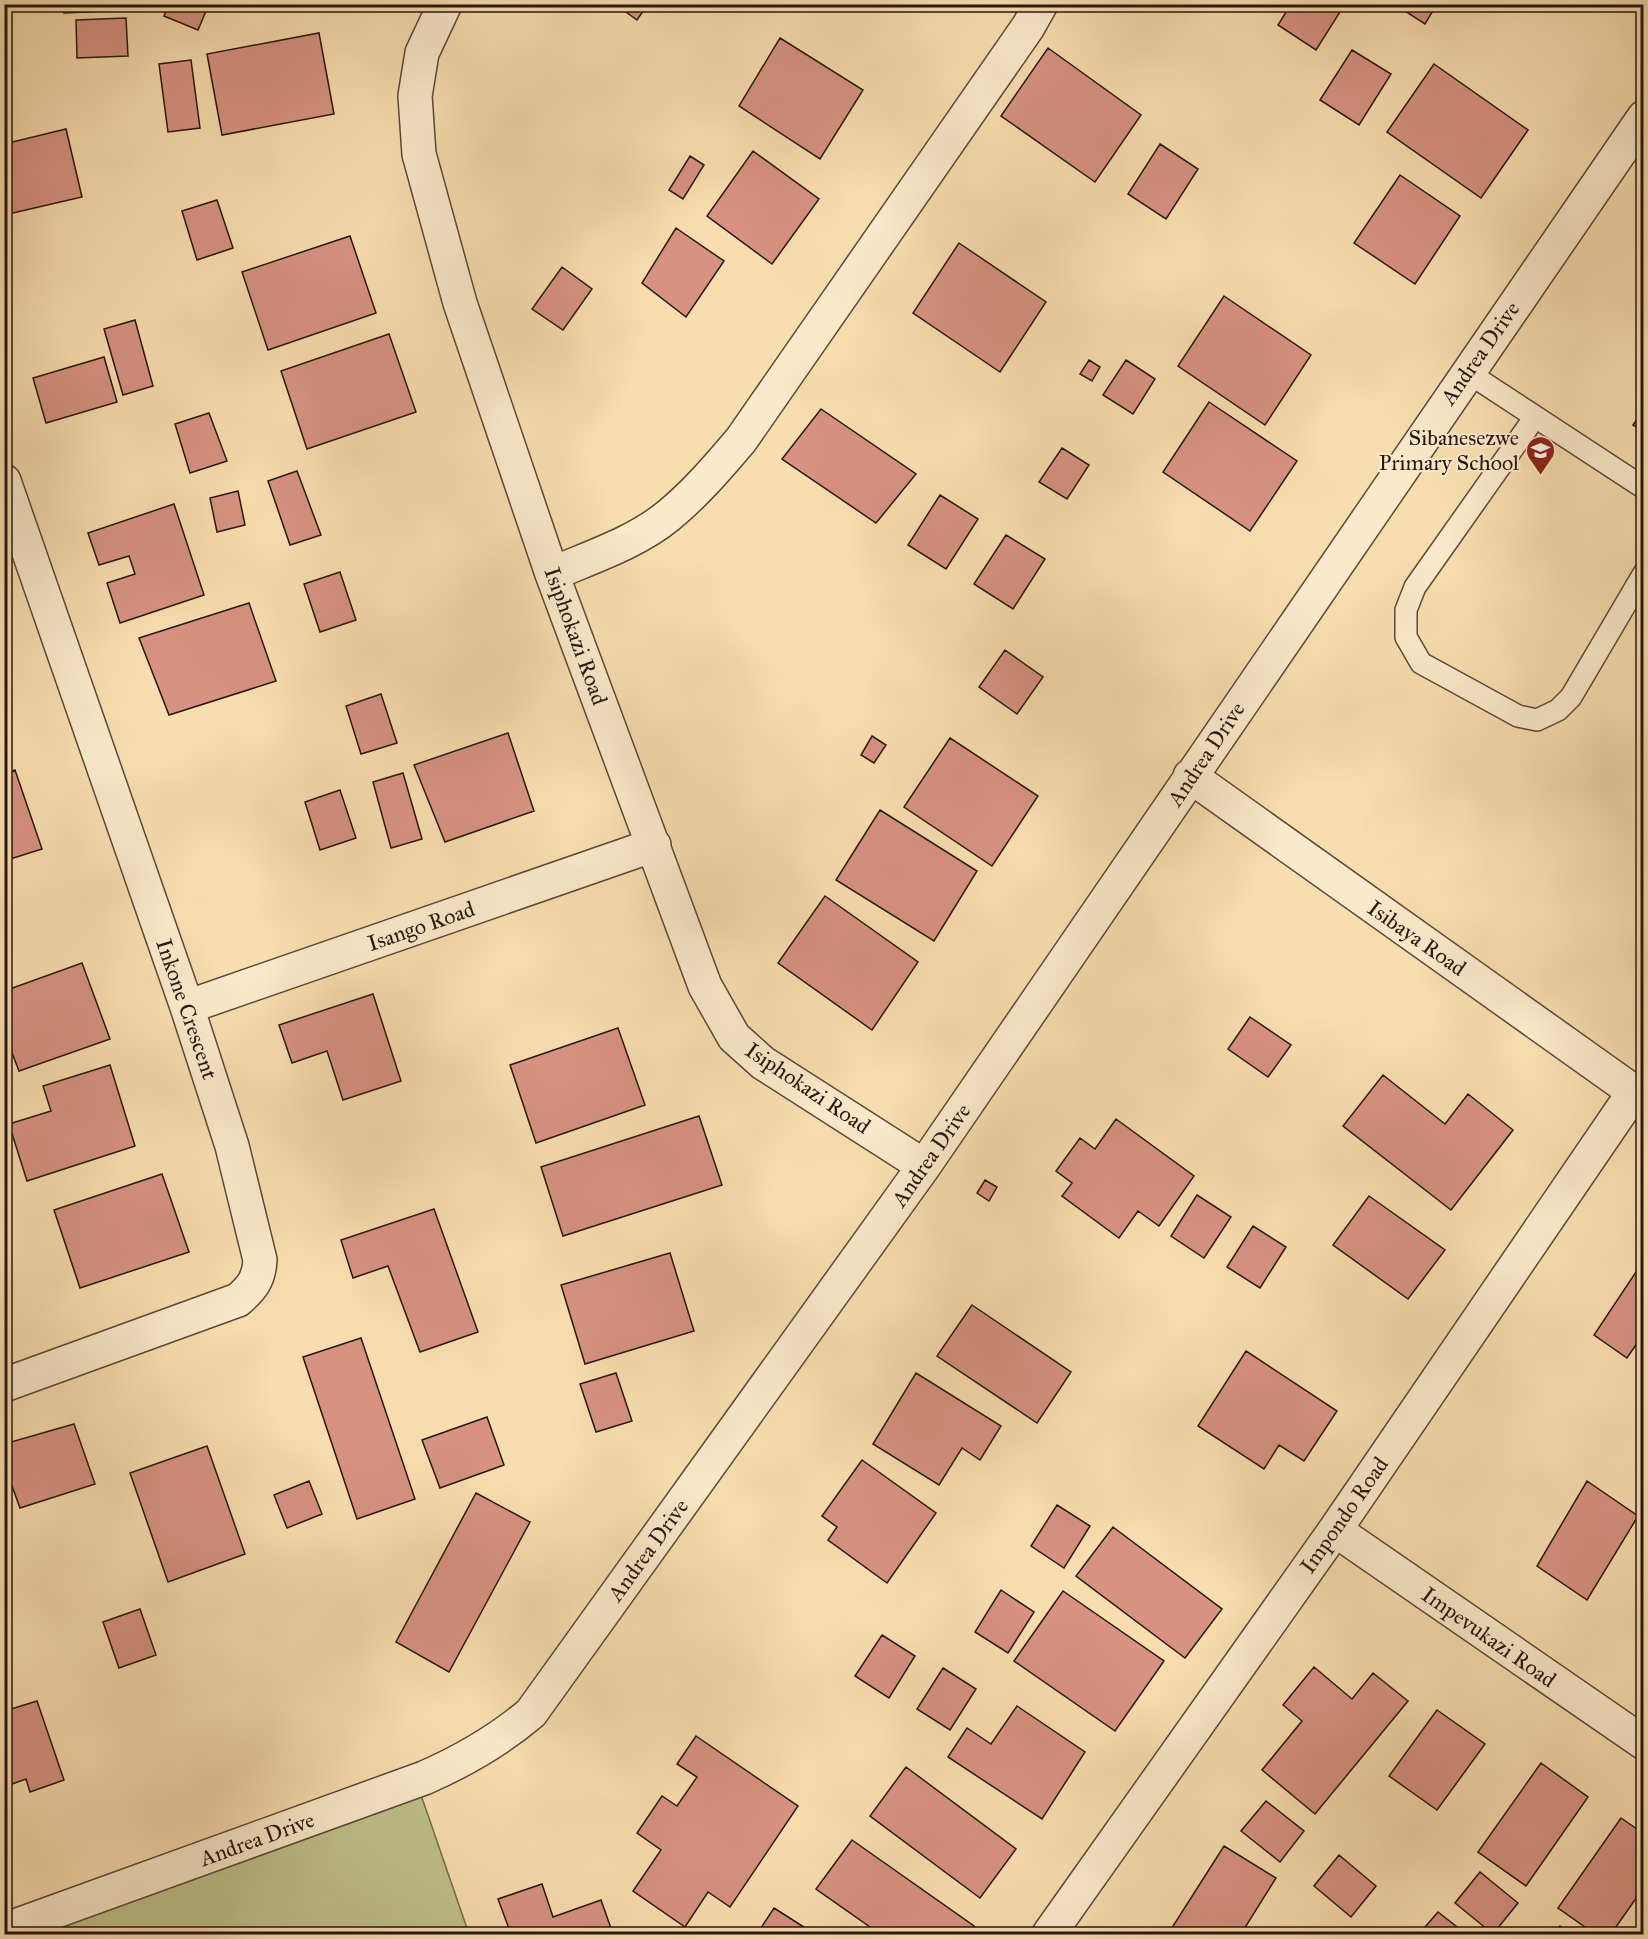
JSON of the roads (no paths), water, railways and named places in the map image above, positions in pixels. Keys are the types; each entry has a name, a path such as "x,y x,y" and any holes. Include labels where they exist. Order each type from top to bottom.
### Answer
{"street":[{"name":"Isiphokazi Road","path":"445,4 422,53 415,96 419,154 460,303 552,574 705,986 734,1037 763,1063 924,1166"},
{"path":"552,574 635,537 666,518 699,489 741,440 1021,37 1041,4"},
{"name":"Andrea Drive","path":"4,1930 424,1778 481,1750 507,1733 531,1713 924,1166 1644,117"},
{"name":"Inkone Crescent","path":"4,481 187,1007 232,1146 260,1260 259,1274 253,1288 238,1300 4,1385"},
{"name":"Isibaya Road","path":"1190,776 1639,1096"},
{"name":"Isango Road","path":"187,1007 654,845"},
{"name":"Impondo Road","path":"1053,1933 1639,1096"},
{"name":"Impevukazi Road","path":"1335,1530 1644,1743"}],"lane":[{"path":"1467,372 1644,488"},
{"path":"1535,417 1415,587 1406,610 1406,637 1421,663 1518,716 1537,720 1558,710 1571,697 1644,573"}],"place":[{"name":"Sibanesezwe Primary School","path":"1540,476"}]}
